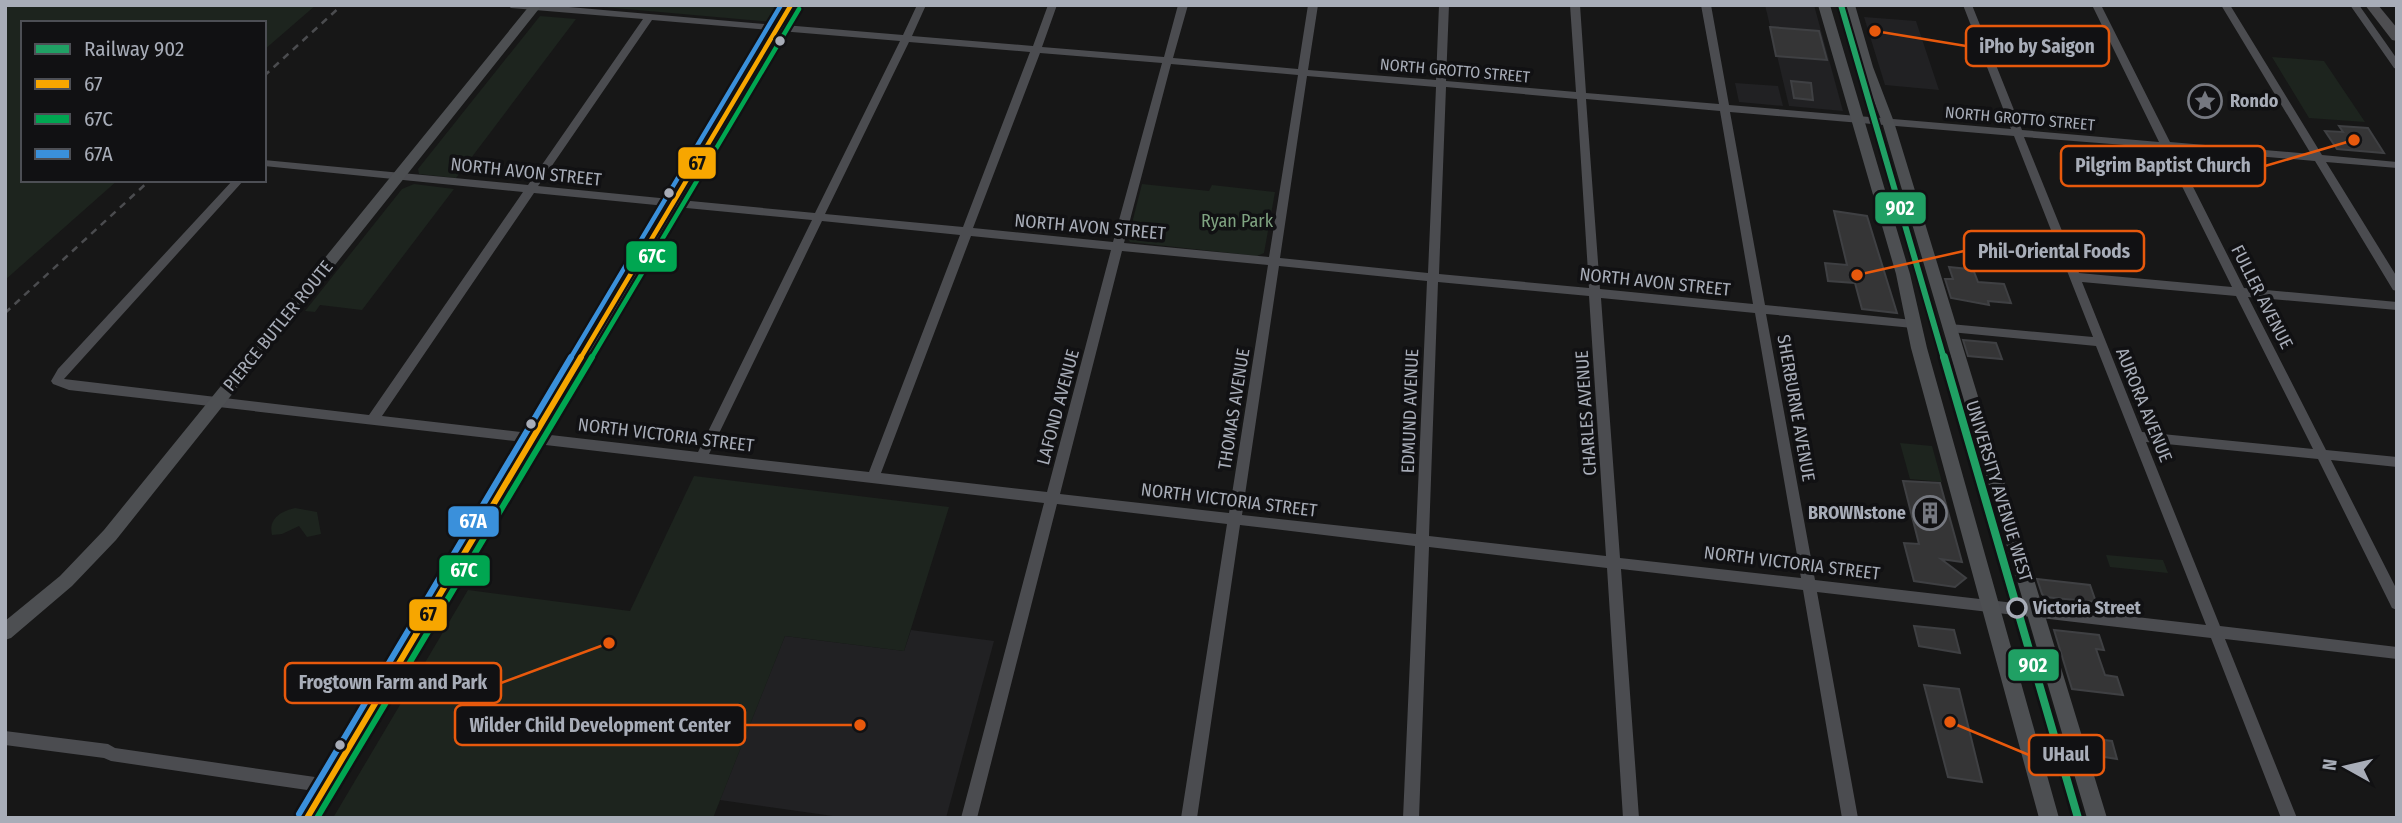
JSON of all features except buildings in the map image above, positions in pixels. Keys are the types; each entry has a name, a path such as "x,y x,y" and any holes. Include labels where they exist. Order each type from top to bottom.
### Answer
{"highway":[{"path":"2371,5 2397,37"}],"main road":[{"name":"UNIVERSITY AVENUE WEST","path":"1824,5 1856,120 1877,180 1903,274 1913,324 2049,818"},
{"name":"UNIVERSITY AVENUE WEST","path":"1849,5 1867,67 1888,122 2097,818"},
{"name":"PIERCE BUTLER ROUTE","path":"5,632 90,557 535,6"}],"street":[{"name":"NORTH GROTTO STREET","path":"511,5 2397,165"},
{"path":"307,818 791,5"},
{"path":"701,458 922,5"},
{"path":"873,478 1053,5"},
{"name":"LAFOND AVENUE","path":"969,818 1183,5"},
{"name":"THOMAS AVENUE","path":"1189,818 1313,5"},
{"name":"EDMUND AVENUE","path":"1411,818 1444,5"},
{"name":"CHARLES AVENUE","path":"1575,5 1631,818"},
{"name":"SHERBURNE AVENUE","path":"1706,5 1850,818"},
{"name":"AURORA AVENUE","path":"1966,5 2289,818"},
{"name":"FULLER AVENUE","path":"2096,5 2397,604"},
{"path":"2225,5 2397,287"},
{"path":"2354,5 2397,65"},
{"path":"373,419 649,17"},
{"name":"NORTH AVON STREET","path":"266,163 967,234 1913,324"},
{"path":"57,381 62,372 237,182"},
{"path":"2075,277 2397,306"},
{"path":"1950,328 2100,342"},
{"name":"NORTH VICTORIA STREET","path":"57,381 534,439 2397,653"},
{"path":"2138,436 2397,462"},
{"path":"5,738 108,751 111,754 326,786"}],"shaded area":[{"path":"1765,5 1814,5 1843,111 1789,106"},
{"path":"1864,17 1916,21 1939,90 1885,85"},
{"path":"1735,83 1778,86 1783,106 1739,102"},
{"path":"911,630 994,641 946,818 847,818 720,800 785,636 904,651"}],"green space":[{"path":"5,5 316,5 266,48 266,21 21,21 21,182 116,182 5,280"},
{"path":"581,5 783,5 773,22"},
{"path":"540,16 576,19 456,178 419,174 418,169"},
{"path":"2272,57 2324,61 2365,122 2309,118"},
{"path":"414,184 454,189 362,310 320,305 315,312 305,311 402,189"},
{"name":"Ryan Park","path":"1142,184 1209,191 1212,185 1275,192 1264,253 1257,256 1130,242 1128,239"},
{"path":"1900,443 1932,446 1942,482 1910,479"},
{"path":"694,476 949,507 904,651 785,636 713,818 333,818 468,590 630,611"},
{"path":"295,508 317,512 321,534 307,537 299,526 282,534 272,535 274,520 281,513"},
{"path":"2106,555 2163,560 2168,573 2110,567"}],"railway":[{"path":"266,74 342,5"},
{"path":"5,313 148,182"}],"rail line":[{"name":"902","path":"1841,5 2078,818"}],"transit line":[{"name":"67A","path":"299,814 781,5"},
{"name":"67","path":"307,818 791,5"},
{"name":"67C","path":"317,818 799,9"}],"place":[{"name":"iPho by Saigon","path":"1875,31"},
{"name":"Rondo","path":"2205,101"},
{"name":"Pilgrim Baptist Church","path":"2354,140"},
{"name":"Phil-Oriental Foods","path":"1857,275"},
{"name":"BROWNstone","path":"1930,513"},
{"name":"Victoria Street","path":"2017,608"},
{"name":"Frogtown Farm and Park","path":"609,643"},
{"name":"UHaul","path":"1950,722"},
{"name":"Wilder Child Development Center","path":"860,725"}]}
